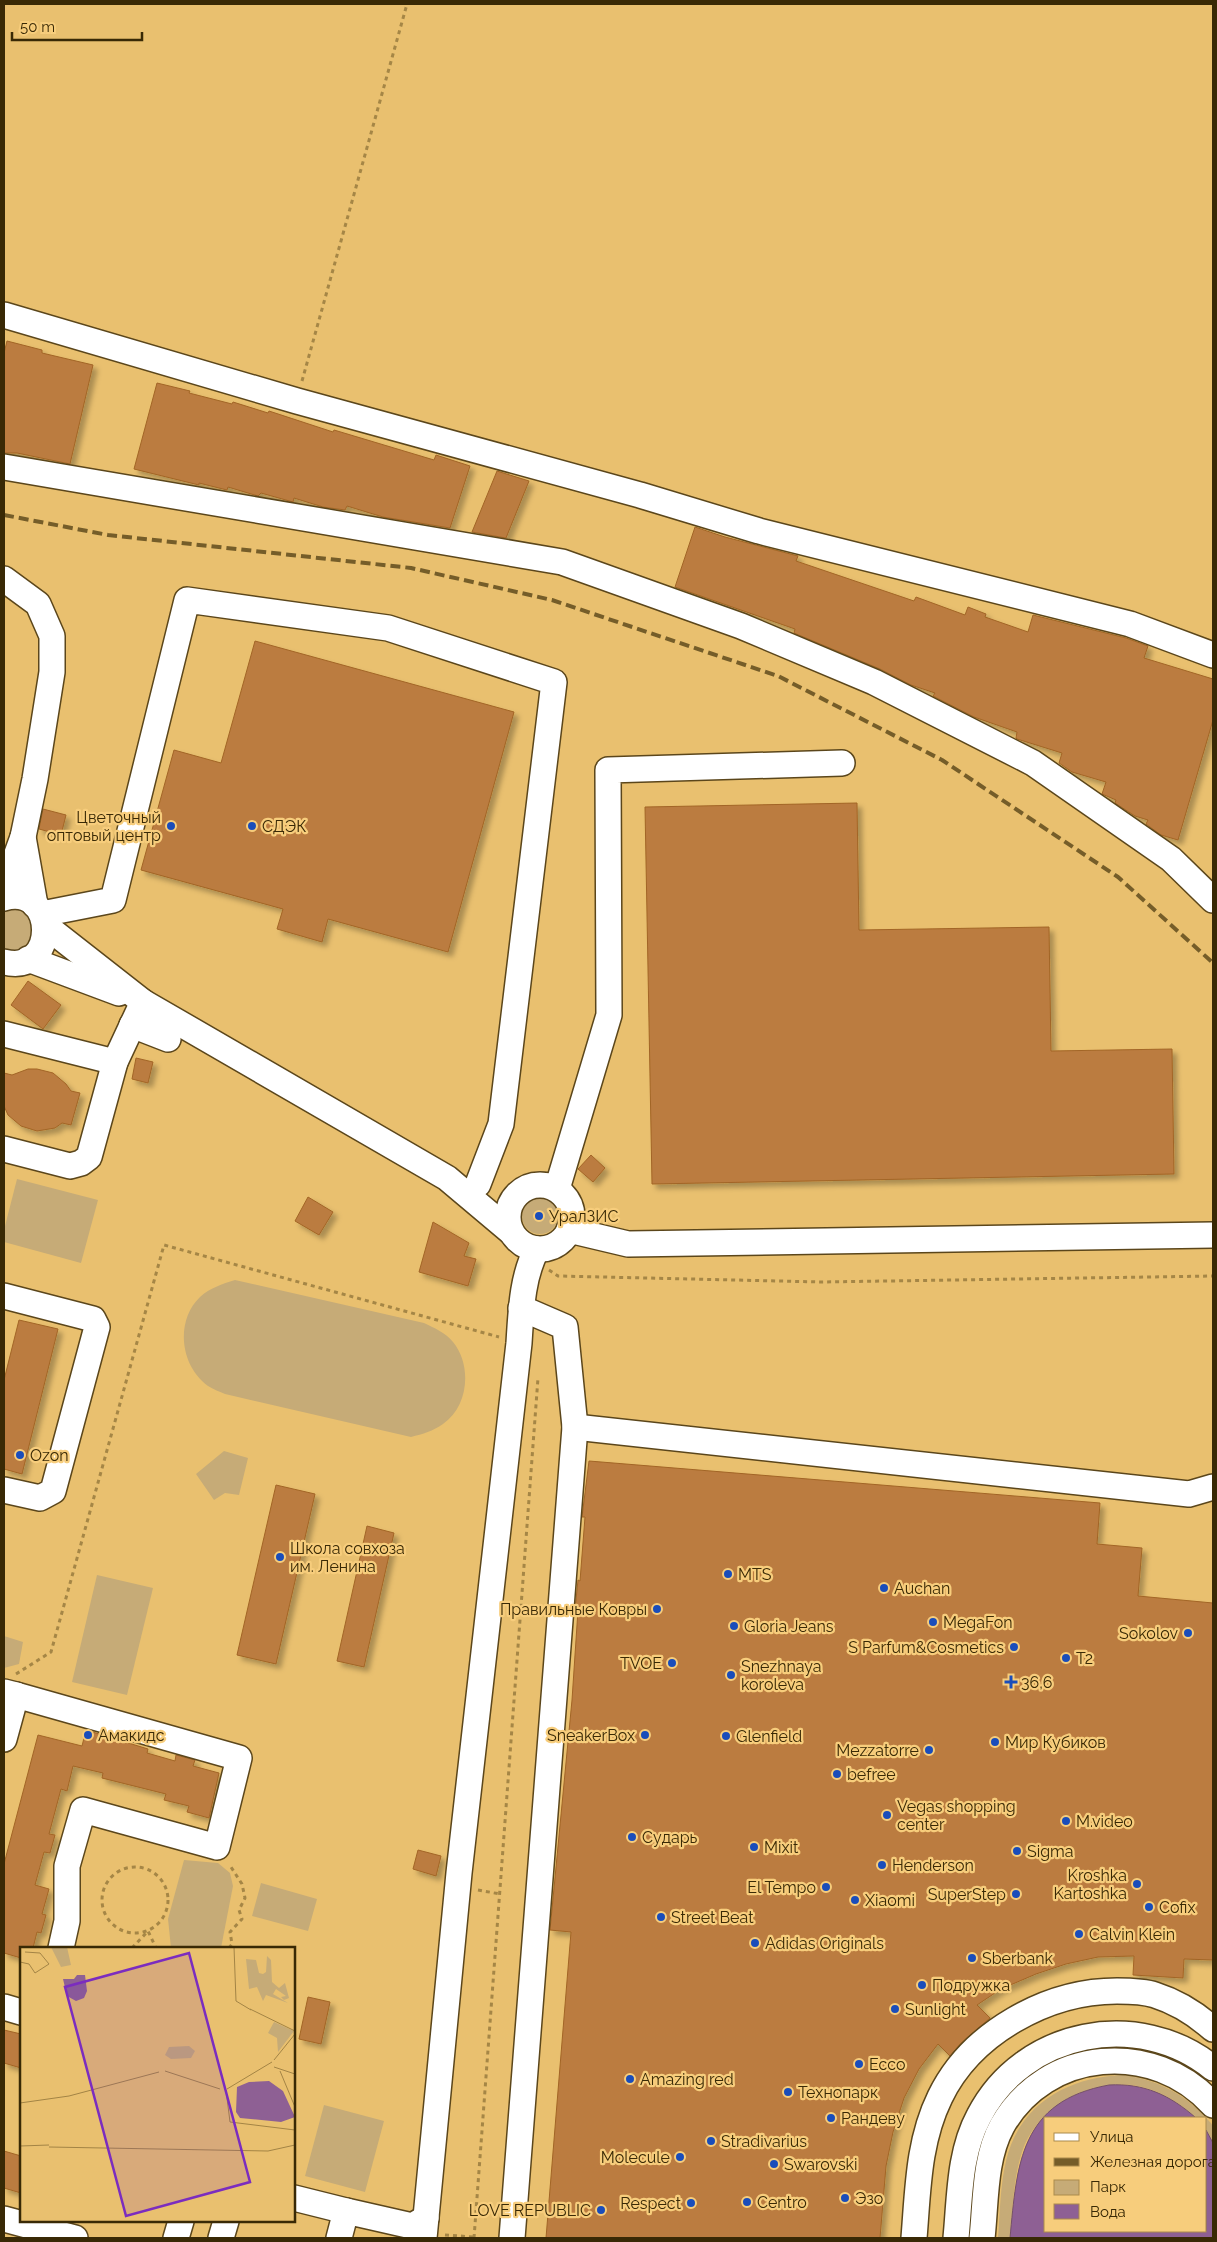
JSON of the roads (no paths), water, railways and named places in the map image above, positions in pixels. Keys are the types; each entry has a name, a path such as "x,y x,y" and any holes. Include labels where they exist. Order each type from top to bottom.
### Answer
{"street":[{"path":"4,315 297,401 640,495 760,531 1130,624 1213,654"},
{"path":"4,467 562,562 741,626 874,682 1033,763 1171,859 1213,900"},
{"path":"4,579 38,604 52,636 52,672 35,779 23,837 4,889"},
{"path":"41,915 113,900 187,600 388,628 554,682 501,1124 478,1184"},
{"path":"557,1189 609,1015 608,770 842,763"},
{"path":"4,962 17,963 28,959 43,944 41,915 23,837"},
{"path":"4,898 18,896 143,1002"},
{"path":"28,959 143,1002 447,1178 535,1254"},
{"path":"4,1149 70,1166 81,1163 89,1157 115,1062 143,1002"},
{"path":"132,1025 168,1039"},
{"path":"4,1034 115,1062"},
{"path":"295,2198 425,2230 459,1873 519,1342 521,1308 535,1254 556,1244 569,1230 572,1212 564,1195 557,1189 538,1185 503,1188 447,1178"},
{"path":"510,1231 508,1214 511,1202 518,1193 528,1187"},
{"path":"569,1230 628,1244 1213,1235"},
{"path":"4,1296 94,1319 97,1327 53,1491 40,1498 4,1490"},
{"path":"512,2238 575,1427 565,1327 521,1308"},
{"path":"575,1427 1190,1494 1213,1487"},
{"path":"4,1739 10,1688 239,1758 217,1847 83,1810 67,1866 67,1921 61,1947"},
{"path":"914,2238 923,2143 940,2096 953,2075 971,2054 1010,2022 1054,2001 1102,1991 1131,1991 1153,1994 1179,2004 1200,2017 1213,2029"},
{"path":"4,2007 20,2012"},
{"path":"956,2238 962,2175 971,2134 989,2099 1016,2069 1049,2049 1068,2042 1105,2034 1126,2033 1164,2041 1177,2046 1203,2060 1213,2068"},
{"path":"982,2238 987,2178 995,2142 1002,2127 1021,2100 1032,2089 1045,2081 1076,2067 1107,2060 1124,2060 1156,2066 1172,2073 1199,2090 1213,2104"},
{"path":"339,2238 346,2211"},
{"path":"4,2219 76,2238"},
{"path":"176,2238 181,2222"},
{"path":"221,2238 226,2222"}],"water":[{"path":"1109,2085 1145,2088 1166,2097 1195,2117 1044,2117 1057,2105 1079,2093"},
{"path":"1044,2117 1044,2232 1207,2232 1207,2132 1213,2143 1213,2238 1010,2238 1016,2185 1021,2161 1029,2140"}],"railway":[{"path":"4,515 108,535 411,568 552,600 778,676 942,760 1118,877 1213,963"}],"place":[{"name":"Цветочный оптовый центр","path":"171,826"},
{"name":"СДЭК","path":"252,826"},
{"name":"УралЗИС","path":"539,1216"},
{"name":"Ozon","path":"20,1455"},
{"name":"Школа совхоза им. Ленина","path":"280,1557"},
{"name":"MTS","path":"728,1574"},
{"name":"Auchan","path":"884,1588"},
{"name":"Правильные Ковры","path":"657,1609"},
{"name":"MegaFon","path":"933,1622"},
{"name":"Gloria Jeans","path":"734,1626"},
{"name":"Sokolov","path":"1188,1633"},
{"name":"S Parfum&Cosmetics","path":"1014,1647"},
{"name":"T2","path":"1066,1658"},
{"name":"TVOE","path":"672,1663"},
{"name":"Snezhnaya koroleva","path":"731,1675"},
{"name":"36,6","path":"1011,1682"},
{"name":"Амакидс","path":"88,1735"},
{"name":"SneakerBox","path":"645,1735"},
{"name":"Glenfield","path":"726,1736"},
{"name":"Мир Кубиков","path":"995,1742"},
{"name":"Mezzatorre","path":"929,1750"},
{"name":"befree","path":"837,1774"},
{"name":"Vegas shopping center","path":"887,1815"},
{"name":"M.video","path":"1066,1821"},
{"name":"Сударь","path":"632,1837"},
{"name":"Mixit","path":"754,1847"},
{"name":"Sigma","path":"1017,1851"},
{"name":"Henderson","path":"882,1865"},
{"name":"Kroshka Kartoshka","path":"1137,1884"},
{"name":"El Tempo","path":"826,1887"},
{"name":"SuperStep","path":"1016,1894"},
{"name":"Xiaomi","path":"855,1900"},
{"name":"Cofix","path":"1149,1907"},
{"name":"Street Beat","path":"661,1917"},
{"name":"Calvin Klein","path":"1079,1934"},
{"name":"Adidas Originals","path":"755,1943"},
{"name":"Sberbank","path":"972,1958"},
{"name":"Подружка","path":"922,1985"},
{"name":"Sunlight","path":"895,2009"},
{"name":"Ecco","path":"859,2064"},
{"name":"Amazing red","path":"630,2079"},
{"name":"Технопарк","path":"788,2092"},
{"name":"Рандеву","path":"831,2118"},
{"name":"Stradivarius","path":"711,2141"},
{"name":"Molecule","path":"680,2157"},
{"name":"Swarovski","path":"774,2164"},
{"name":"Эзо","path":"845,2198"},
{"name":"Centro","path":"747,2202"},
{"name":"Respect","path":"691,2203"},
{"name":"LOVE REPUBLIC","path":"601,2210"}]}
